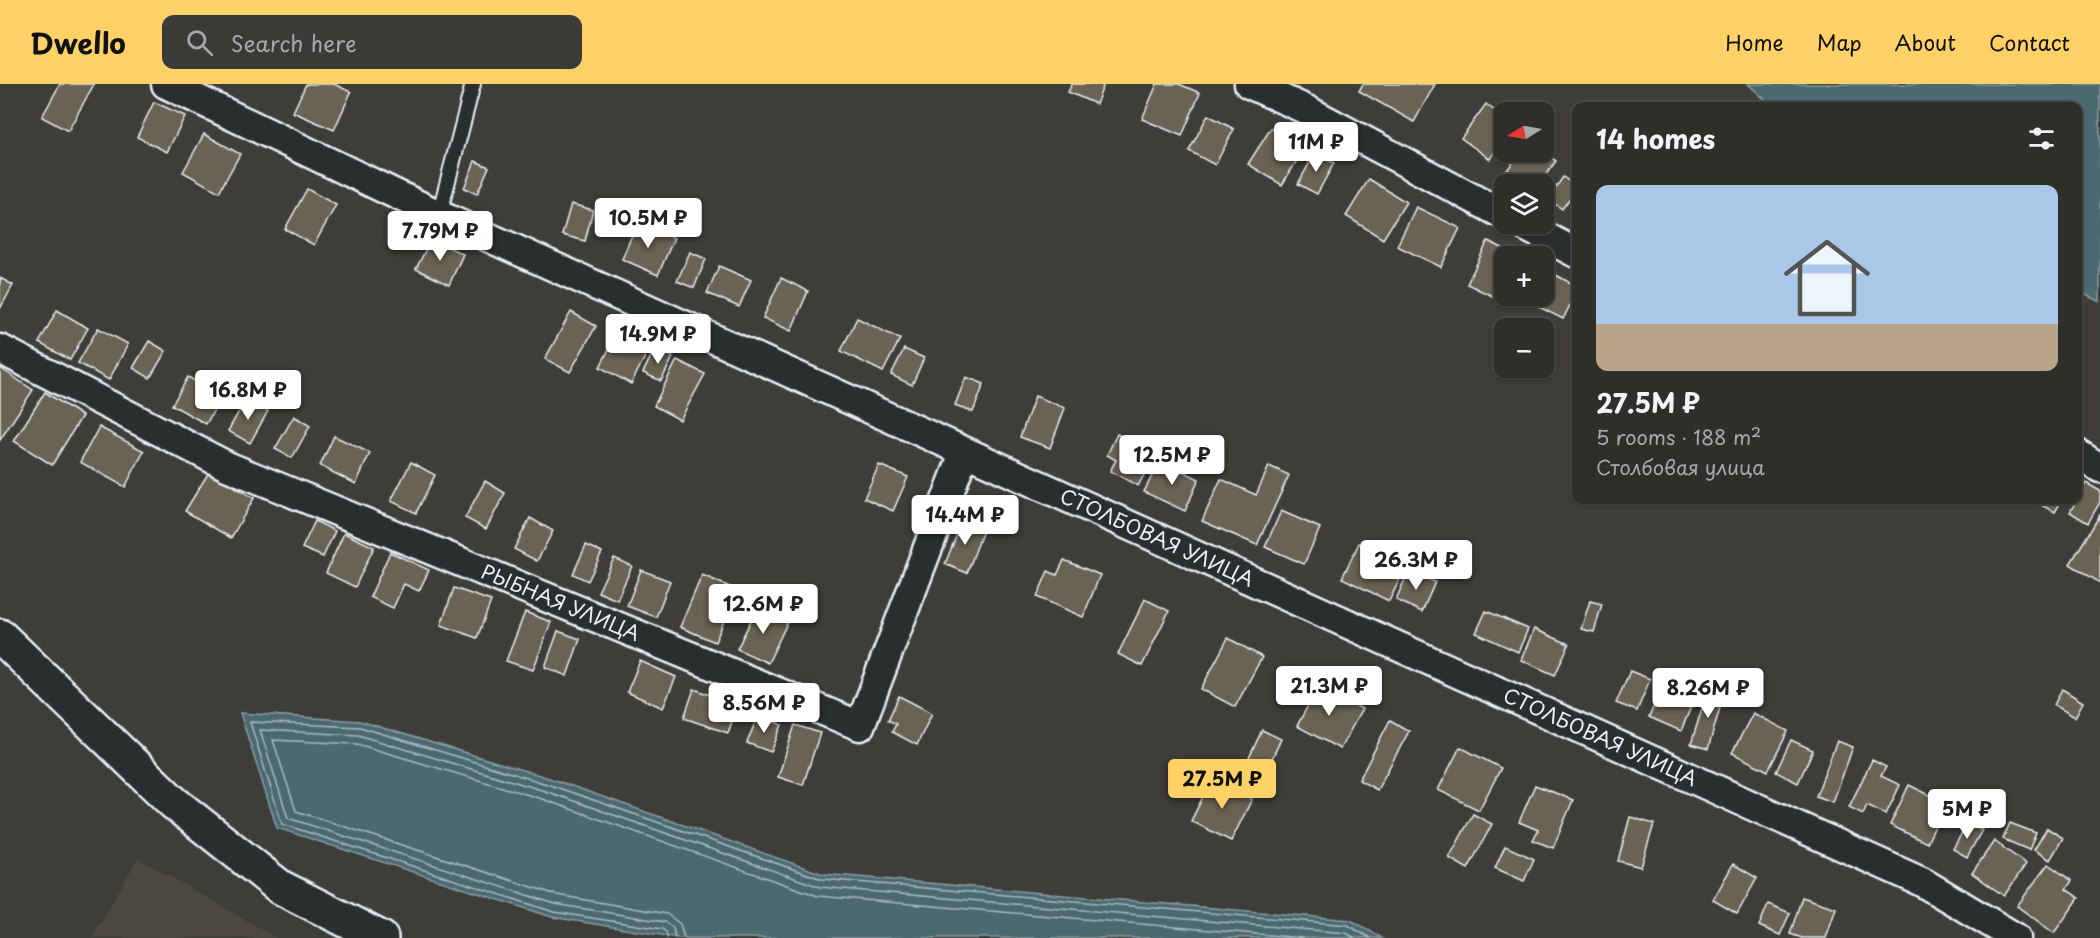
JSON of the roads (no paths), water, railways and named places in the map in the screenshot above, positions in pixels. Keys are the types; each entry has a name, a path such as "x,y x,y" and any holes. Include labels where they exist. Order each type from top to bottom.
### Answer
{"street":[{"name":"СТОЛБОВАЯ УЛИЦА","path":"166,84 439,215 1922,882 2016,938"},
{"path":"1249,84 1306,110 1494,210"},
{"path":"1540,234 1572,251"},
{"name":"РЫБНАЯ УЛИЦА","path":"0,349 227,466 860,726 964,453"},
{"path":"2082,456 2100,468"},
{"path":"0,636 174,803 280,887 381,938"}],"lane":[{"path":"439,215 473,84"}],"water":[{"path":"1748,84 2100,84 2100,302 2082,293 2082,102 1768,102"},
{"path":"240,713 360,721 549,778 823,874 1351,920 1382,938 679,938 552,917 277,828"}]}
